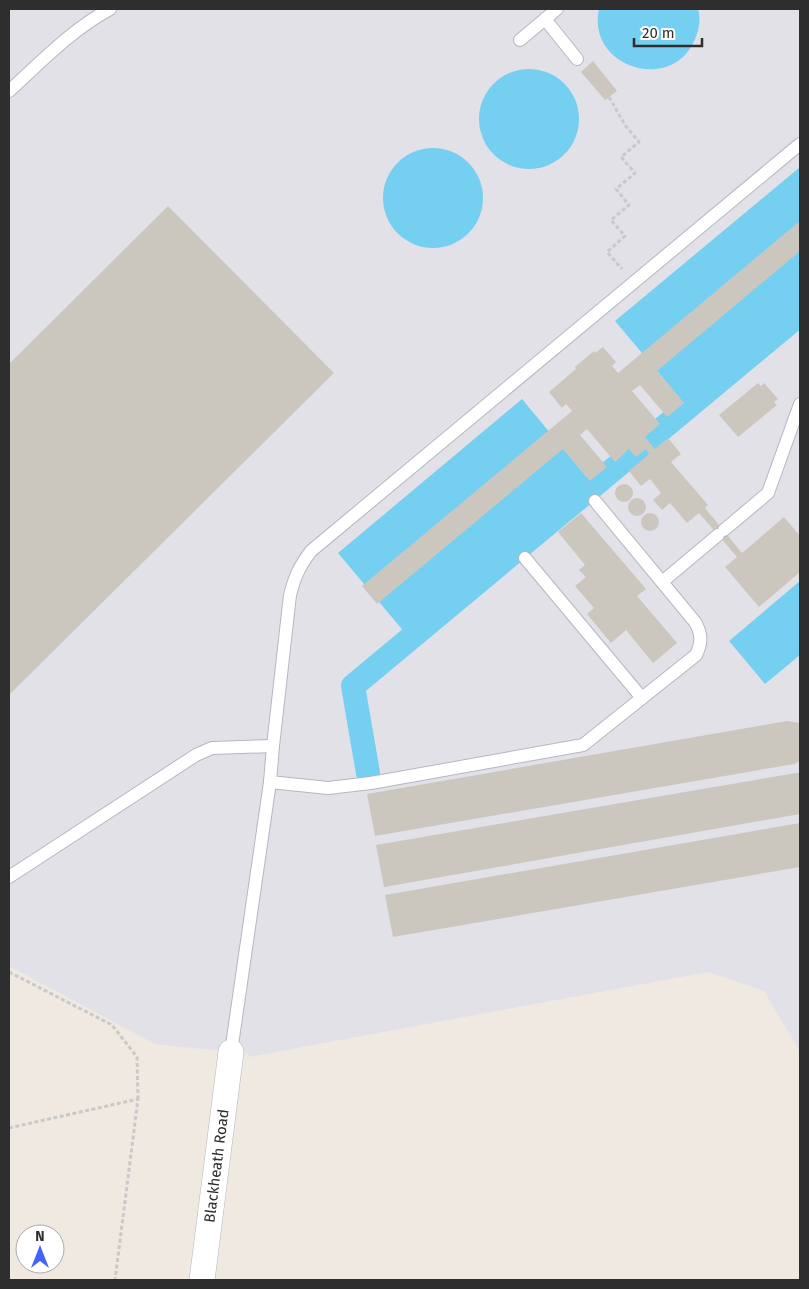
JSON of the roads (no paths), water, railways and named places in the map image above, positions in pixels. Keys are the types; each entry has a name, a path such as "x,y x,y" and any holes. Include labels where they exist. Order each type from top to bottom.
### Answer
{"street":[{"name":"Blackheath Road","path":"202,1280 231,1052"}],"lane":[{"path":"9,92 68,37 96,16 110,9"},
{"path":"520,40 557,9"},
{"path":"545,19 578,59"},
{"path":"231,1052 270,782 290,595 301,565 312,551 800,144"},
{"path":"662,582 768,493 800,404"},
{"path":"270,782 328,788 372,783 583,745 696,655 701,643 701,636 695,622 595,501"},
{"path":"525,558 642,698"},
{"path":"9,877 196,755 217,747 273,746"}],"water":[{"path":"599,9 698,9 698,28 695,39 684,56 669,66 652,69 634,67 618,59 605,46 598,29"},
{"path":"529,69 548,73 565,83 575,100 579,119 575,138 565,155 548,165 529,169 510,165 493,155 483,138 479,119 483,100 493,83 510,73"},
{"path":"433,148 443,149 461,156 475,170 482,188 482,208 475,226 461,240 443,247 433,248 423,247 405,240 391,226 384,208 383,198 384,188 391,170 405,156 423,149"},
{"path":"800,167 800,306 684,403 615,321"},
{"path":"522,399 590,481 406,634 338,553"},
{"path":"800,581 800,655 765,684 729,641"}],"waterway":[{"path":"368,773 353,686 800,314"}]}
